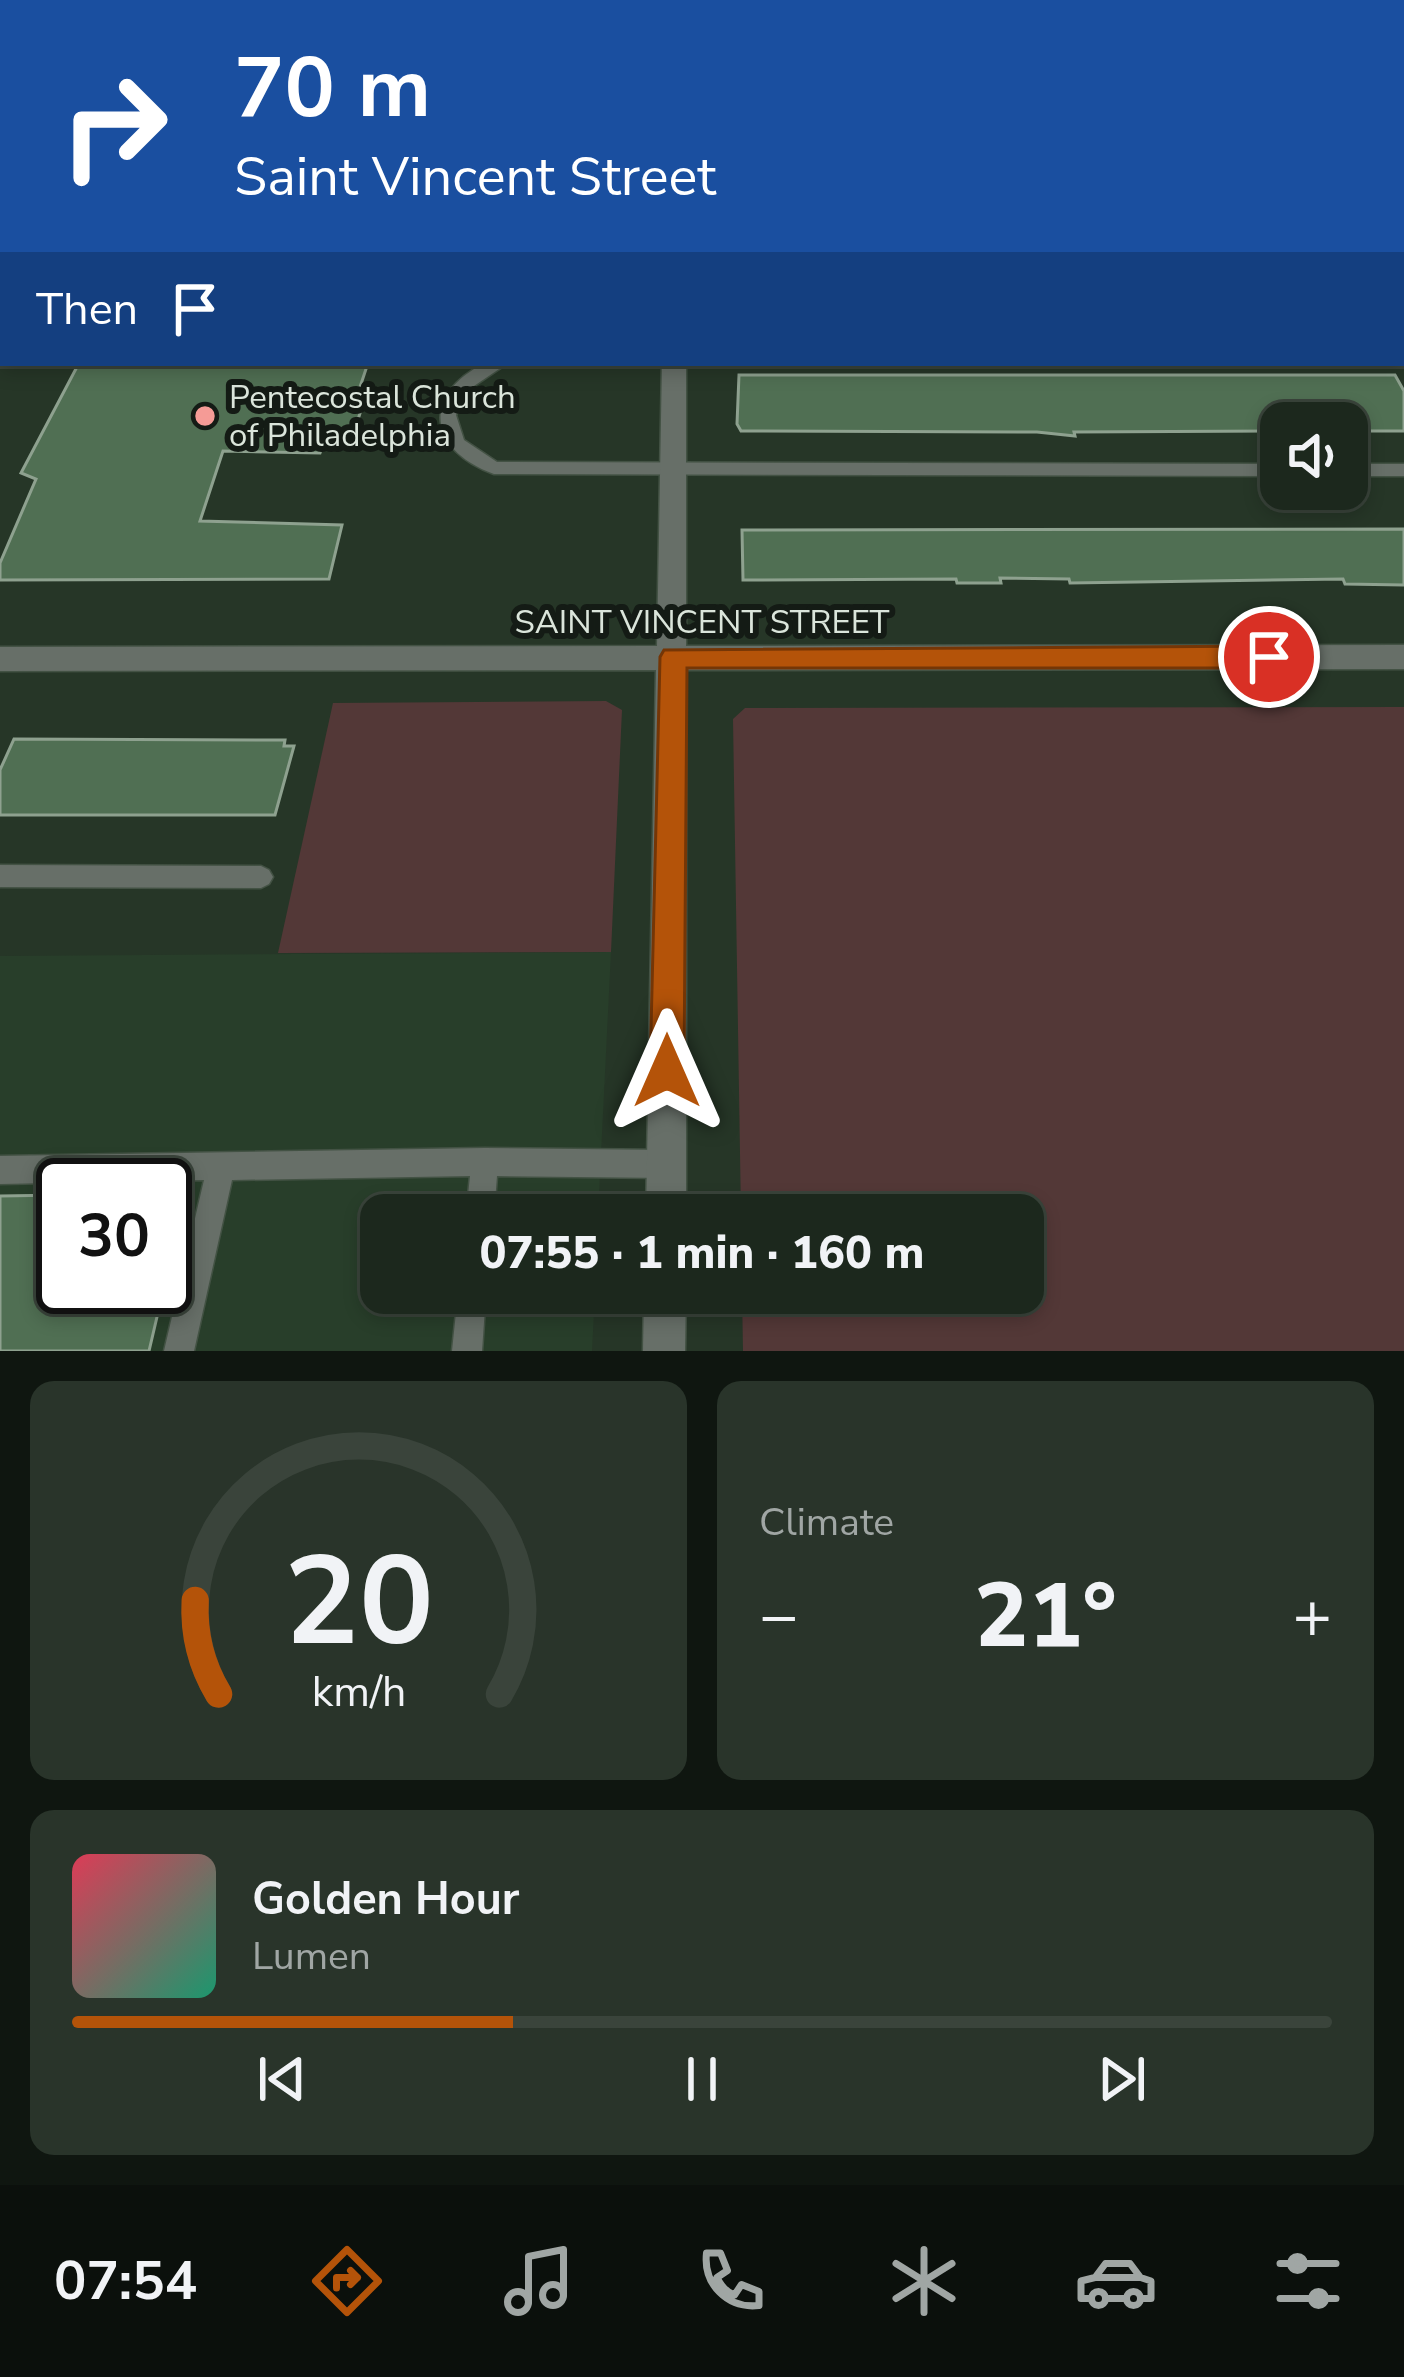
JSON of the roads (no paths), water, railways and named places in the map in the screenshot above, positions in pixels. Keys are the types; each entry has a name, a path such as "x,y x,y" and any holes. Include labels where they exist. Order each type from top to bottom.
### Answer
{"street":[{"path":"666,1194 674,366"},
{"name":"SAINT VINCENT STREET","path":"0,658 1404,657"},
{"path":"664,1351 665,1314"}],"lane":[{"path":"493,366 469,379 453,398 446,418 451,440 466,458 521,471 1260,470"},
{"path":"1368,470 1404,470"},
{"path":"0,876 261,877"},
{"path":"0,1170 485,1162 666,1164"},
{"path":"482,1194 485,1162"},
{"path":"179,1351 220,1166"},
{"path":"466,1351 470,1314"}],"place":[{"name":"Pentecostal Church of Philadelphia","path":"205,416"}]}
